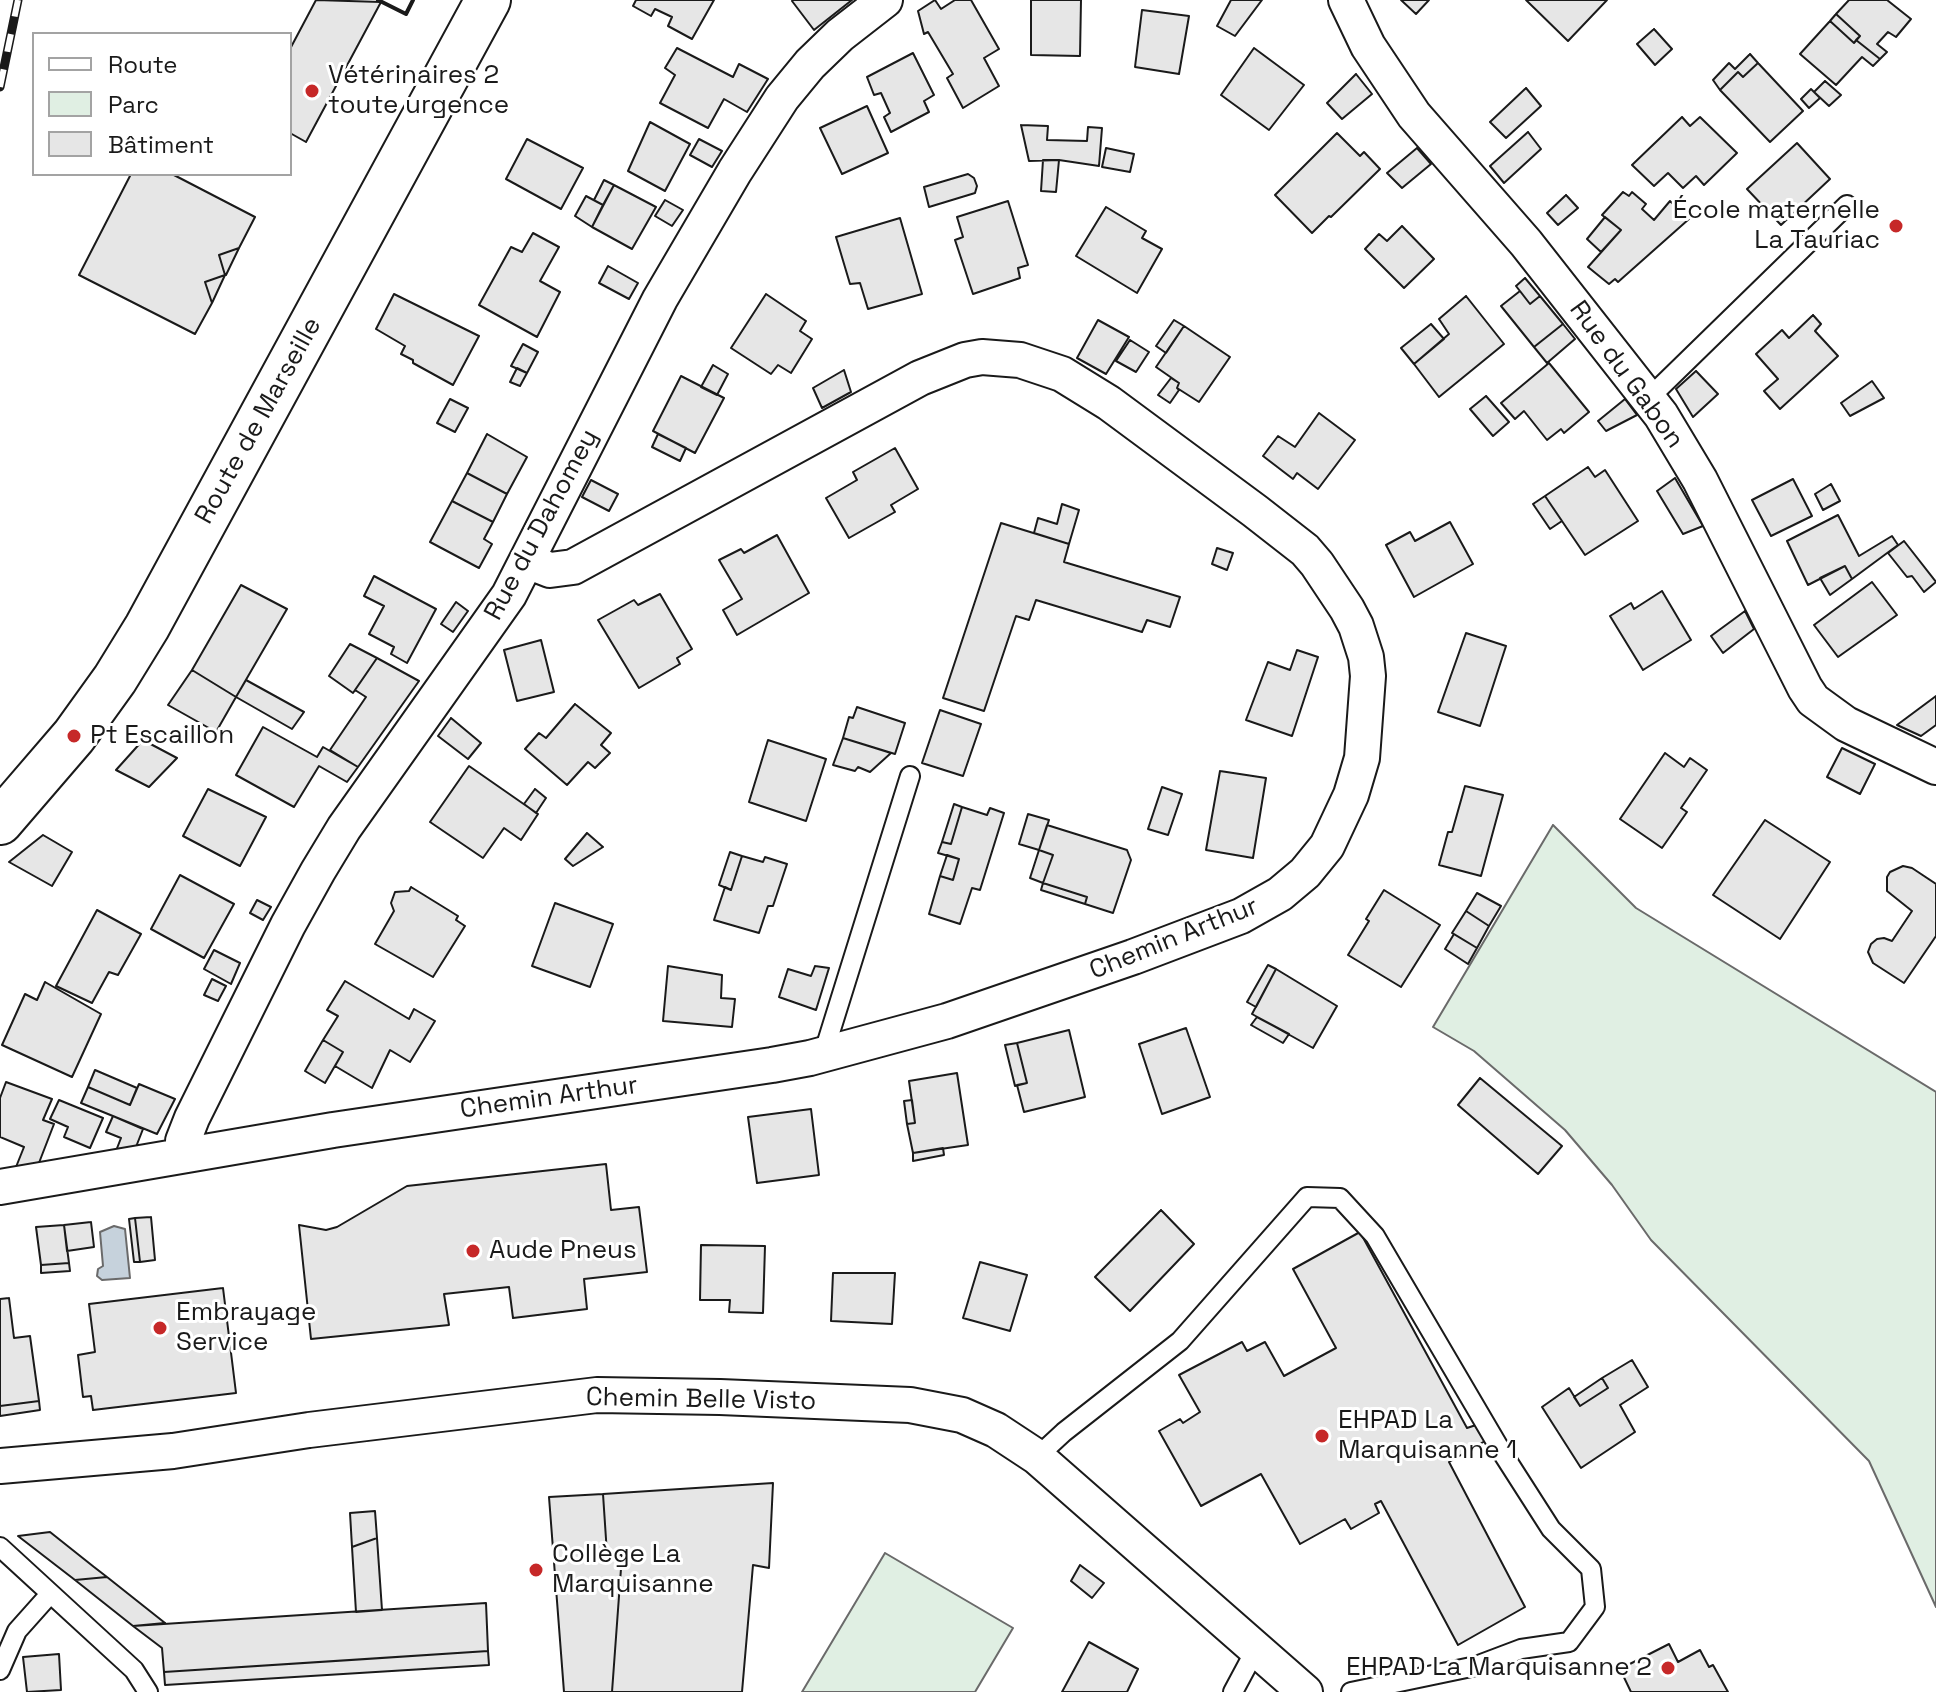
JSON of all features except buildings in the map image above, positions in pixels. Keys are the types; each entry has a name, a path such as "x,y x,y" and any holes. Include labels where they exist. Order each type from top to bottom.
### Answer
{"main road":[{"name":"Route de Marseille","path":"0,822 74,736 147,627 488,0"}],"street":[{"name":"Rue du Dahomey","path":"183,1155 183,1141 192,1118 318,871 344,828 495,616 527,561 660,299 735,171 782,98 810,64 840,35 885,0"},
{"name":"Rue du Gabon","path":"1346,0 1368,46 1414,115 1526,243 1649,398 1700,480 1813,700 1846,724 1936,767"},
{"name":"Chemin Arthur","path":"0,1187 348,1128 772,1065 823,1055 947,1021 1241,916 1294,883 1315,861 1336,830 1362,758 1368,676 1366,657 1356,626 1343,601 1305,550 1109,403 1062,374 1020,360 991,357 965,360 920,378 573,567 550,570 527,561"},
{"name":"Chemin Belle Visto","path":"0,1466 173,1451 309,1430 597,1395 910,1405 962,1415 996,1430 1037,1457 1305,1692"}],"lane":[{"path":"1649,398 1847,205"},
{"path":"823,1055 910,776"},
{"path":"1037,1457 1064,1432 1180,1341 1307,1197 1340,1198 1375,1236 1503,1454 1551,1529 1591,1569 1595,1607 1569,1642 1521,1649 1476,1666 1351,1692"},
{"path":"0,1547 134,1670 148,1692"},
{"path":"0,1670 17,1631 50,1594"},
{"path":"1233,1692 1256,1649"}],"green space":[{"path":"1553,825 1636,908 1936,1092 1936,1607 1869,1461 1651,1240 1612,1185 1565,1130 1474,1051 1433,1027"},
{"path":"885,1553 1013,1628 975,1692 802,1692"}],"shaded area":[{"path":"114,1226 125,1229 130,1278 102,1280 97,1276 98,1269 103,1266 100,1232"}],"railway":[{"path":"0,87 18,0"}],"wall":[{"path":"378,0 406,14 413,0"}],"place":[{"name":"Vétérinaires 2 toute urgence","path":"312,91"},
{"name":"École maternelle La Tauriac","path":"1896,226"},
{"name":"Pt Escaillon","path":"74,736"},
{"name":"Aude Pneus","path":"473,1251"},
{"name":"Embrayage Service","path":"160,1328"},
{"name":"EHPAD La Marquisanne 1","path":"1322,1436"},
{"name":"Collège La Marquisanne","path":"536,1570"},
{"name":"EHPAD La Marquisanne 2","path":"1668,1668"}]}
